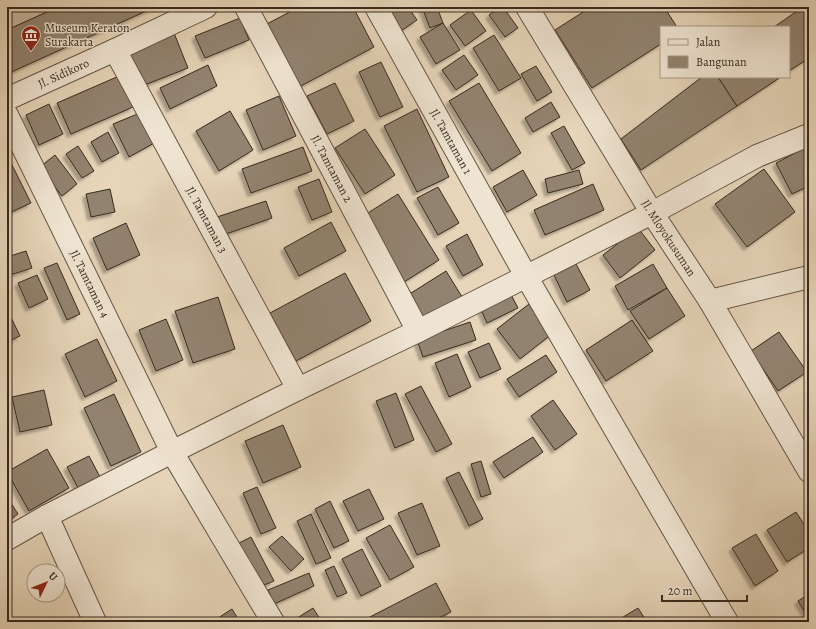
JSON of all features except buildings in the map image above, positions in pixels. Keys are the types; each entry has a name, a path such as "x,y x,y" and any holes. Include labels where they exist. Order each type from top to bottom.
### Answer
{"street":[{"name":"Jl. Sidikoro","path":"7,99 116,50 206,7"},
{"name":"Jl. Tamtaman 2","path":"246,7 418,331"},
{"name":"Jl. Tamtaman 1","path":"376,7 526,276 727,622"},
{"name":"Jl. Mloyokusuman","path":"527,7 652,213 710,300 803,446 809,471"},
{"name":"Jl. Tamtaman 3","path":"116,50 298,389"},
{"name":"Jl. Tamtaman 4","path":"7,115 172,452 273,622"},
{"path":"7,538 172,452 418,331 652,213 757,156 809,135"},
{"path":"710,300 809,277"},
{"path":"47,516 95,622"}],"shaded area":[{"path":"7,7 58,7 7,30"}],"place":[{"name":"Museum Keraton Surakarta","path":"31,52"}]}
